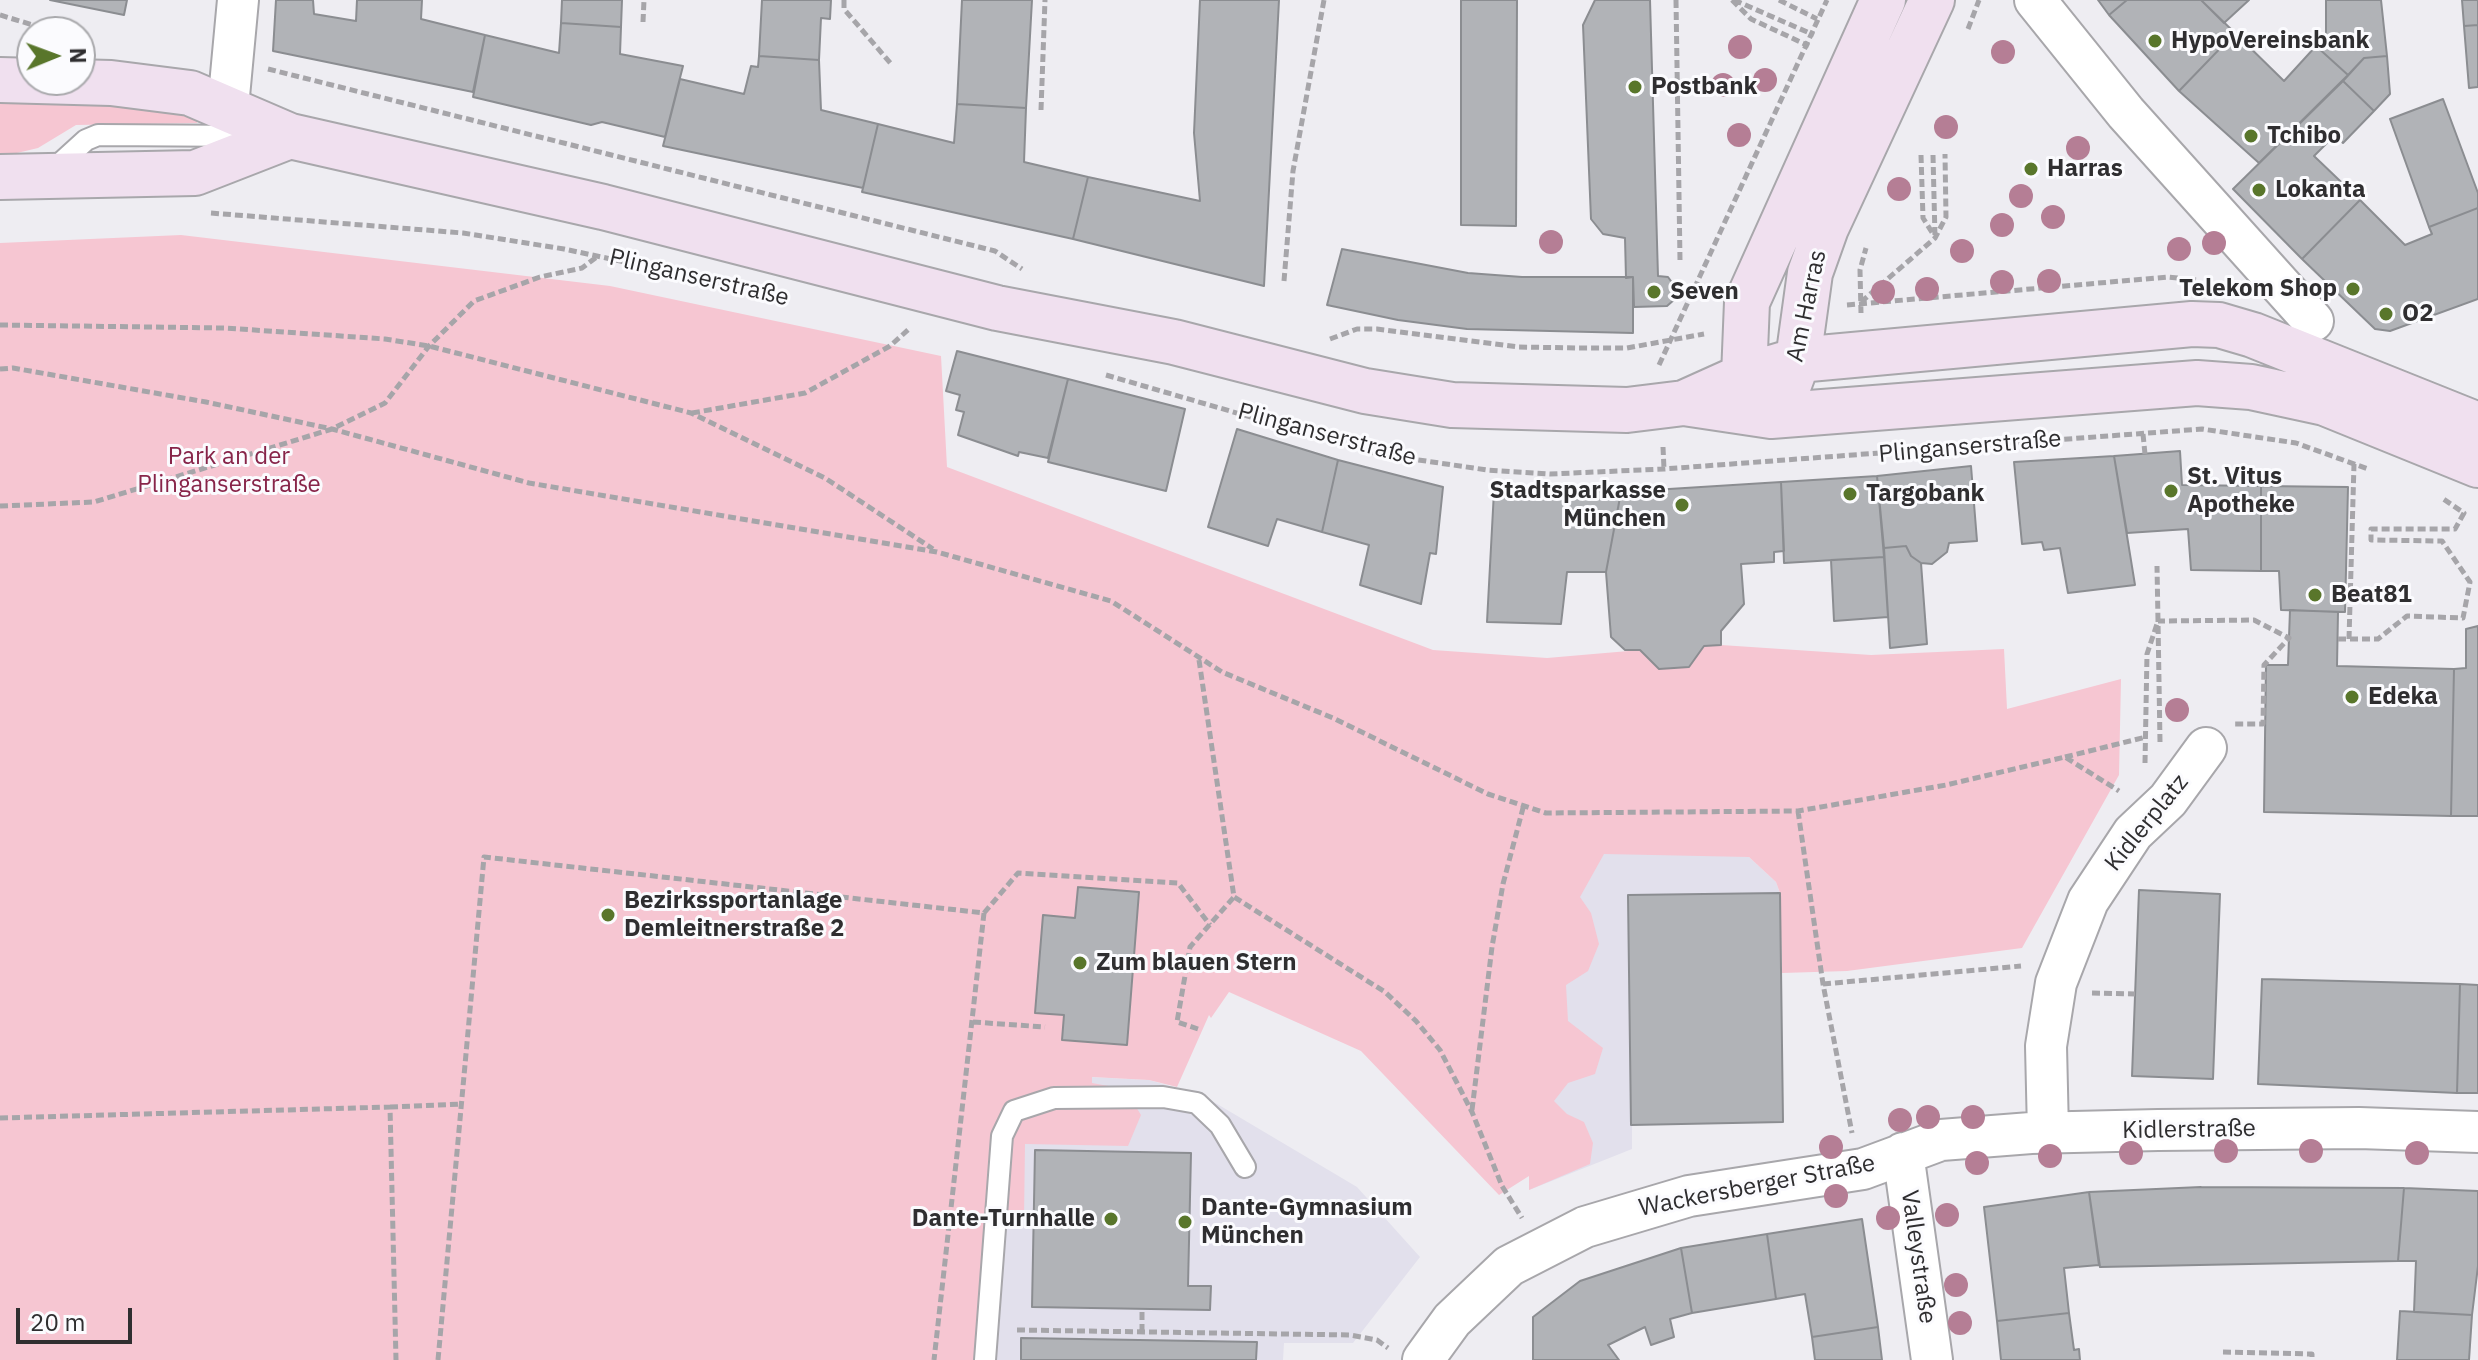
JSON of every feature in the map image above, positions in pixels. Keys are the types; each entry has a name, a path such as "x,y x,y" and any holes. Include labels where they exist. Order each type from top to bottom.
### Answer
{"main road":[{"name":"Am Harras","path":"1744,376 1743,325 1756,276 1883,0"},
{"name":"Am Harras","path":"1771,416 1786,393 1798,360 1810,273 1826,228 1932,0"},
{"name":"Plinganserstraße","path":"0,80 111,83 190,93 227,118 290,136 588,204 997,308 1174,342 1365,391 1452,405 1531,410 1627,410 1684,403 1771,416 2197,383 2251,387 2325,403 2472,485"},
{"path":"0,177 50,173 195,173 227,118"},
{"name":"Plinganserstraße","path":"1684,403 1744,376 1798,360 1913,346 2192,324 2219,325 2264,339 2478,425"},
{"path":"1744,376 1771,416"}],"street":[{"path":"227,118 238,0"},
{"path":"2035,0 2126,113 2313,321"},
{"name":"Kidlerplatz","path":"2048,1132 2046,1046 2056,983 2088,901 2133,833 2149,794 2221,736"},
{"name":"Kidlerstraße","path":"1903,1153 1941,1140 2048,1132 2359,1128 2478,1132"},
{"name":"Wackersberger Straße","path":"1410,1357 1509,1266 1541,1247 1622,1213 1689,1196 1857,1169 1903,1153"},
{"name":"Valleystraße","path":"1903,1153 1932,1360"}],"lane":[{"path":"985,1360 1002,1136 1014,1111 1054,1098 1163,1097 1197,1103 1220,1125 1245,1167"}],"path":[{"path":"643,22 644,0"},
{"path":"844,0 844,9 892,65"},
{"path":"1041,110 1045,0"},
{"path":"1284,281 1293,171 1324,0"},
{"path":"1676,0 1680,260"},
{"path":"1733,0 1814,35"},
{"path":"1733,0 1751,19 1809,46"},
{"path":"1779,0 1817,19"},
{"path":"1667,340 1706,266 1827,0"},
{"path":"1967,32 1979,0"},
{"path":"227,118 279,70 995,251"},
{"path":"1807,312 1860,303 1935,238 1946,217 1945,154"},
{"path":"1921,155 1923,218 1935,238"},
{"path":"1933,155 1935,238"},
{"name":"Plinganserstraße","path":"197,212 332,220 463,233 599,256 706,280"},
{"name":"Am Harras","path":"1860,303 1860,270 1867,245"},
{"path":"0,506 94,502 332,429 385,403 429,346 474,301 540,277 582,268 599,256"},
{"path":"0,325 225,328 385,339 429,346 691,413 825,478 937,552"},
{"path":"691,413 805,393 890,346 911,327 899,325"},
{"path":"1322,341 1357,329 1377,329 1519,347 1627,348 1743,325"},
{"path":"1627,348 1627,357"},
{"path":"0,369 13,368 206,402 332,429 529,483 937,552 1111,601 1199,659 1523,808 1546,813 1798,811 1946,785 2146,737"},
{"name":"Plinganserstraße","path":"1096,372 1378,454 1487,470 1550,474 1664,469 2202,429 2296,443 2380,473"},
{"path":"2143,434 2145,454"},
{"path":"2349,639 2354,464"},
{"path":"2338,639 2378,639 2407,616 2463,618 2470,582 2442,541 2371,540 2371,529 2455,529 2464,513 2433,492 2472,485"},
{"path":"2157,566 2160,746"},
{"path":"2158,621 2254,620 2289,638 2264,665 2263,724 2221,736"},
{"path":"2065,757 2149,794 2147,654 2158,621"},
{"path":"1198,1029 1177,1022 1190,947 1234,897 1199,659"},
{"path":"1472,1112 1492,947 1503,884 1523,808"},
{"path":"1798,811 1823,984 1848,1100 1857,1169"},
{"path":"438,1360 484,857 984,913"},
{"path":"934,1360 984,913 1018,873 1178,883 1210,925"},
{"path":"1234,897 1385,992 1440,1050 1472,1112 1502,1186 1541,1247"},
{"path":"1823,984 2065,962"},
{"path":"973,1022 1045,1027"},
{"path":"0,1118 462,1104"},
{"path":"390,1107 396,1360"},
{"path":"1142,1309 1142,1332"},
{"path":"1006,1330 1350,1335 1377,1340 1410,1357"},
{"path":"2223,1352 2312,1354 2312,1360"}],"shaded area":[{"path":"1559,854 1740,854 1749,857 1776,882 1780,893 1783,1122 1632,1125 1632,1149 1529,1190"},
{"name":"Dante-Gymnasium München","path":"992,1072 1149,1080 1202,1095 1357,1187 1420,1257 1353,1343 1284,1343 1283,1360 971,1360"}],"green space":[{"path":"0,95 199,110 197,123 76,125 38,148 0,157"},
{"name":"Park an der Plinganserstraße","path":"181,235 610,286 941,356 947,467 1433,650 1547,658 1640,650 1659,669 1689,667 1704,646 1721,645 1871,655 2004,649 2007,709 2121,679 2119,775 2022,948 1847,971 1782,973 1780,893 1776,882 1749,857 1604,854 1580,897 1591,913 1599,944 1588,971 1566,985 1568,1021 1603,1048 1595,1074 1568,1083 1554,1101 1567,1114 1584,1122 1593,1143 1590,1164 1529,1190 1529,1176 1499,1195 1361,1051 1229,992 1211,1018 1209,1015 1177,1087 1149,1080 1092,1077 1092,1083 1125,1089 1141,1115 1128,1146 1025,1144 1024,1219 988,1233 978,1360 0,1360 0,243"}],"building":[{"path":"50,0 127,0 124,15"},
{"path":"276,0 313,0 314,14 356,21 357,0 422,0 421,19 485,35 473,92 273,51"},
{"path":"562,0 622,0 621,27 561,23"},
{"path":"762,0 831,0 830,19 821,18 819,60 759,56"},
{"path":"962,0 1032,0 1026,108 957,104"},
{"path":"1200,0 1279,0 1264,286 1073,239 1088,177 1200,201 1194,133"},
{"path":"1461,0 1517,0 1516,226 1461,225"},
{"path":"1595,0 1650,0 1658,276 1668,277 1676,288 1675,299 1667,306 1634,307 1633,277 1626,278 1625,238 1603,234 1591,219 1583,25"},
{"path":"2098,0 2127,0 2109,15"},
{"path":"2127,0 2201,0 2235,33 2179,91 2109,15"},
{"path":"2201,0 2249,0 2224,23"},
{"path":"2326,0 2381,0 2387,56 2364,58 2348,75 2316,46 2326,36"},
{"path":"2462,0 2478,0 2478,25 2464,26"},
{"path":"561,23 621,27 620,54 683,66 665,137 602,122 591,125 473,97 485,35 559,53"},
{"path":"2478,25 2478,87 2469,88 2464,26"},
{"path":"2235,33 2284,81 2316,46 2348,75 2259,163 2179,91"},
{"path":"759,56 819,60 821,110 878,124 863,188 663,146 680,79 744,94 751,66 758,67"},
{"path":"2387,56 2390,94 2374,111 2343,81 2364,58"},
{"path":"2343,81 2374,111 2343,143 2335,135 2314,156 2360,200 2302,259 2233,189"},
{"path":"2443,99 2478,193 2478,208 2429,227 2390,119"},
{"path":"957,104 1026,108 1024,162 1088,177 1073,239 862,192 878,124 954,143"},
{"path":"2360,200 2405,245 2432,234 2429,227 2478,208 2478,299 2390,331 2375,329 2302,259"},
{"path":"1342,249 1468,273 1522,277 1633,277 1633,333 1467,329 1398,320 1327,305"},
{"path":"957,351 1068,379 1048,458 1019,452 1018,456 958,435 964,412 956,410 960,395 946,391"},
{"path":"1068,379 1185,409 1166,491 1048,462"},
{"path":"1237,429 1338,460 1322,532 1277,519 1268,546 1208,527"},
{"path":"2180,451 2182,485 2261,486 2261,571 2191,570 2188,529 2127,533 2114,456"},
{"path":"2114,456 2135,585 2068,593 2060,548 2044,550 2042,542 2022,544 2014,462"},
{"path":"1338,460 1443,487 1436,554 1430,553 1421,604 1360,585 1369,545 1322,532"},
{"path":"1971,466 1977,541 1949,543 1947,552 1932,564 1921,563 1911,556 1906,546 1884,548 1877,476"},
{"path":"1877,476 1884,557 1784,563 1781,482"},
{"path":"1781,482 1784,551 1774,552 1774,562 1741,564 1744,604 1721,631 1721,645 1704,646 1689,667 1659,669 1640,650 1625,650 1611,637 1606,572 1621,492"},
{"path":"2261,486 2348,487 2345,612 2281,610 2279,571 2261,571"},
{"path":"1494,491 1621,492 1606,572 1567,572 1561,624 1487,622"},
{"path":"1906,546 1911,556 1921,563 1927,644 1890,648 1884,548"},
{"path":"1884,557 1888,617 1834,621 1831,560"},
{"path":"2290,610 2338,612 2337,666 2454,669 2451,816 2264,812 2266,665 2288,665"},
{"path":"2478,626 2478,816 2451,816 2454,669 2466,668 2466,629"},
{"path":"1078,887 1139,892 1127,1045 1062,1040 1064,1015 1035,1013 1043,915 1075,918"},
{"path":"2139,890 2220,894 2213,1079 2132,1076"},
{"path":"1780,893 1783,1122 1631,1125 1628,895"},
{"path":"2262,979 2460,984 2457,1093 2258,1084"},
{"path":"2460,984 2478,985 2478,1093 2457,1093"},
{"name":"Dante-Turnhalle","path":"1035,1150 1191,1153 1188,1286 1211,1286 1210,1310 1032,1307"},
{"path":"2201,1187 2404,1188 2398,1261 2100,1267 2089,1192"},
{"path":"2404,1188 2478,1191 2478,1266 2472,1315 2414,1312 2416,1261 2398,1261"},
{"path":"2089,1192 2099,1265 2064,1268 2069,1313 1997,1321 1984,1207"},
{"path":"1862,1219 1878,1327 1812,1337 1805,1294 1776,1299 1767,1234"},
{"path":"1767,1234 1776,1299 1692,1313 1681,1248"},
{"path":"1681,1248 1692,1313 1670,1319 1674,1337 1651,1345 1645,1327 1608,1345 1619,1360 1533,1360 1533,1317 1580,1281"},
{"path":"2400,1311 2472,1315 2469,1360 2397,1360"},
{"path":"2069,1313 2074,1350 2079,1349 2080,1360 2001,1360 1997,1321"},
{"path":"1878,1327 1882,1360 1815,1360 1812,1337"},
{"path":"1021,1338 1257,1342 1256,1360 1021,1360"}],"place":[{"name":"HypoVereinsbank","path":"2155,41"},
{"name":"Postbank","path":"1635,87"},
{"name":"Tchibo","path":"2251,136"},
{"name":"Harras","path":"2031,169"},
{"name":"Lokanta","path":"2259,190"},
{"name":"Telekom Shop","path":"2353,289"},
{"name":"Seven","path":"1654,292"},
{"name":"O2","path":"2386,314"},
{"name":"St. Vitus Apotheke","path":"2171,491"},
{"name":"Targobank","path":"1850,494"},
{"name":"Stadtsparkasse München","path":"1682,505"},
{"name":"Beat81","path":"2315,595"},
{"name":"Edeka","path":"2352,697"},
{"name":"Bezirkssportanlage Demleitnerstraße 2","path":"608,915"},
{"name":"Zum blauen Stern","path":"1080,963"},
{"name":"Dante-Turnhalle","path":"1111,1219"},
{"name":"Dante-Gymnasium München","path":"1185,1222"}]}
